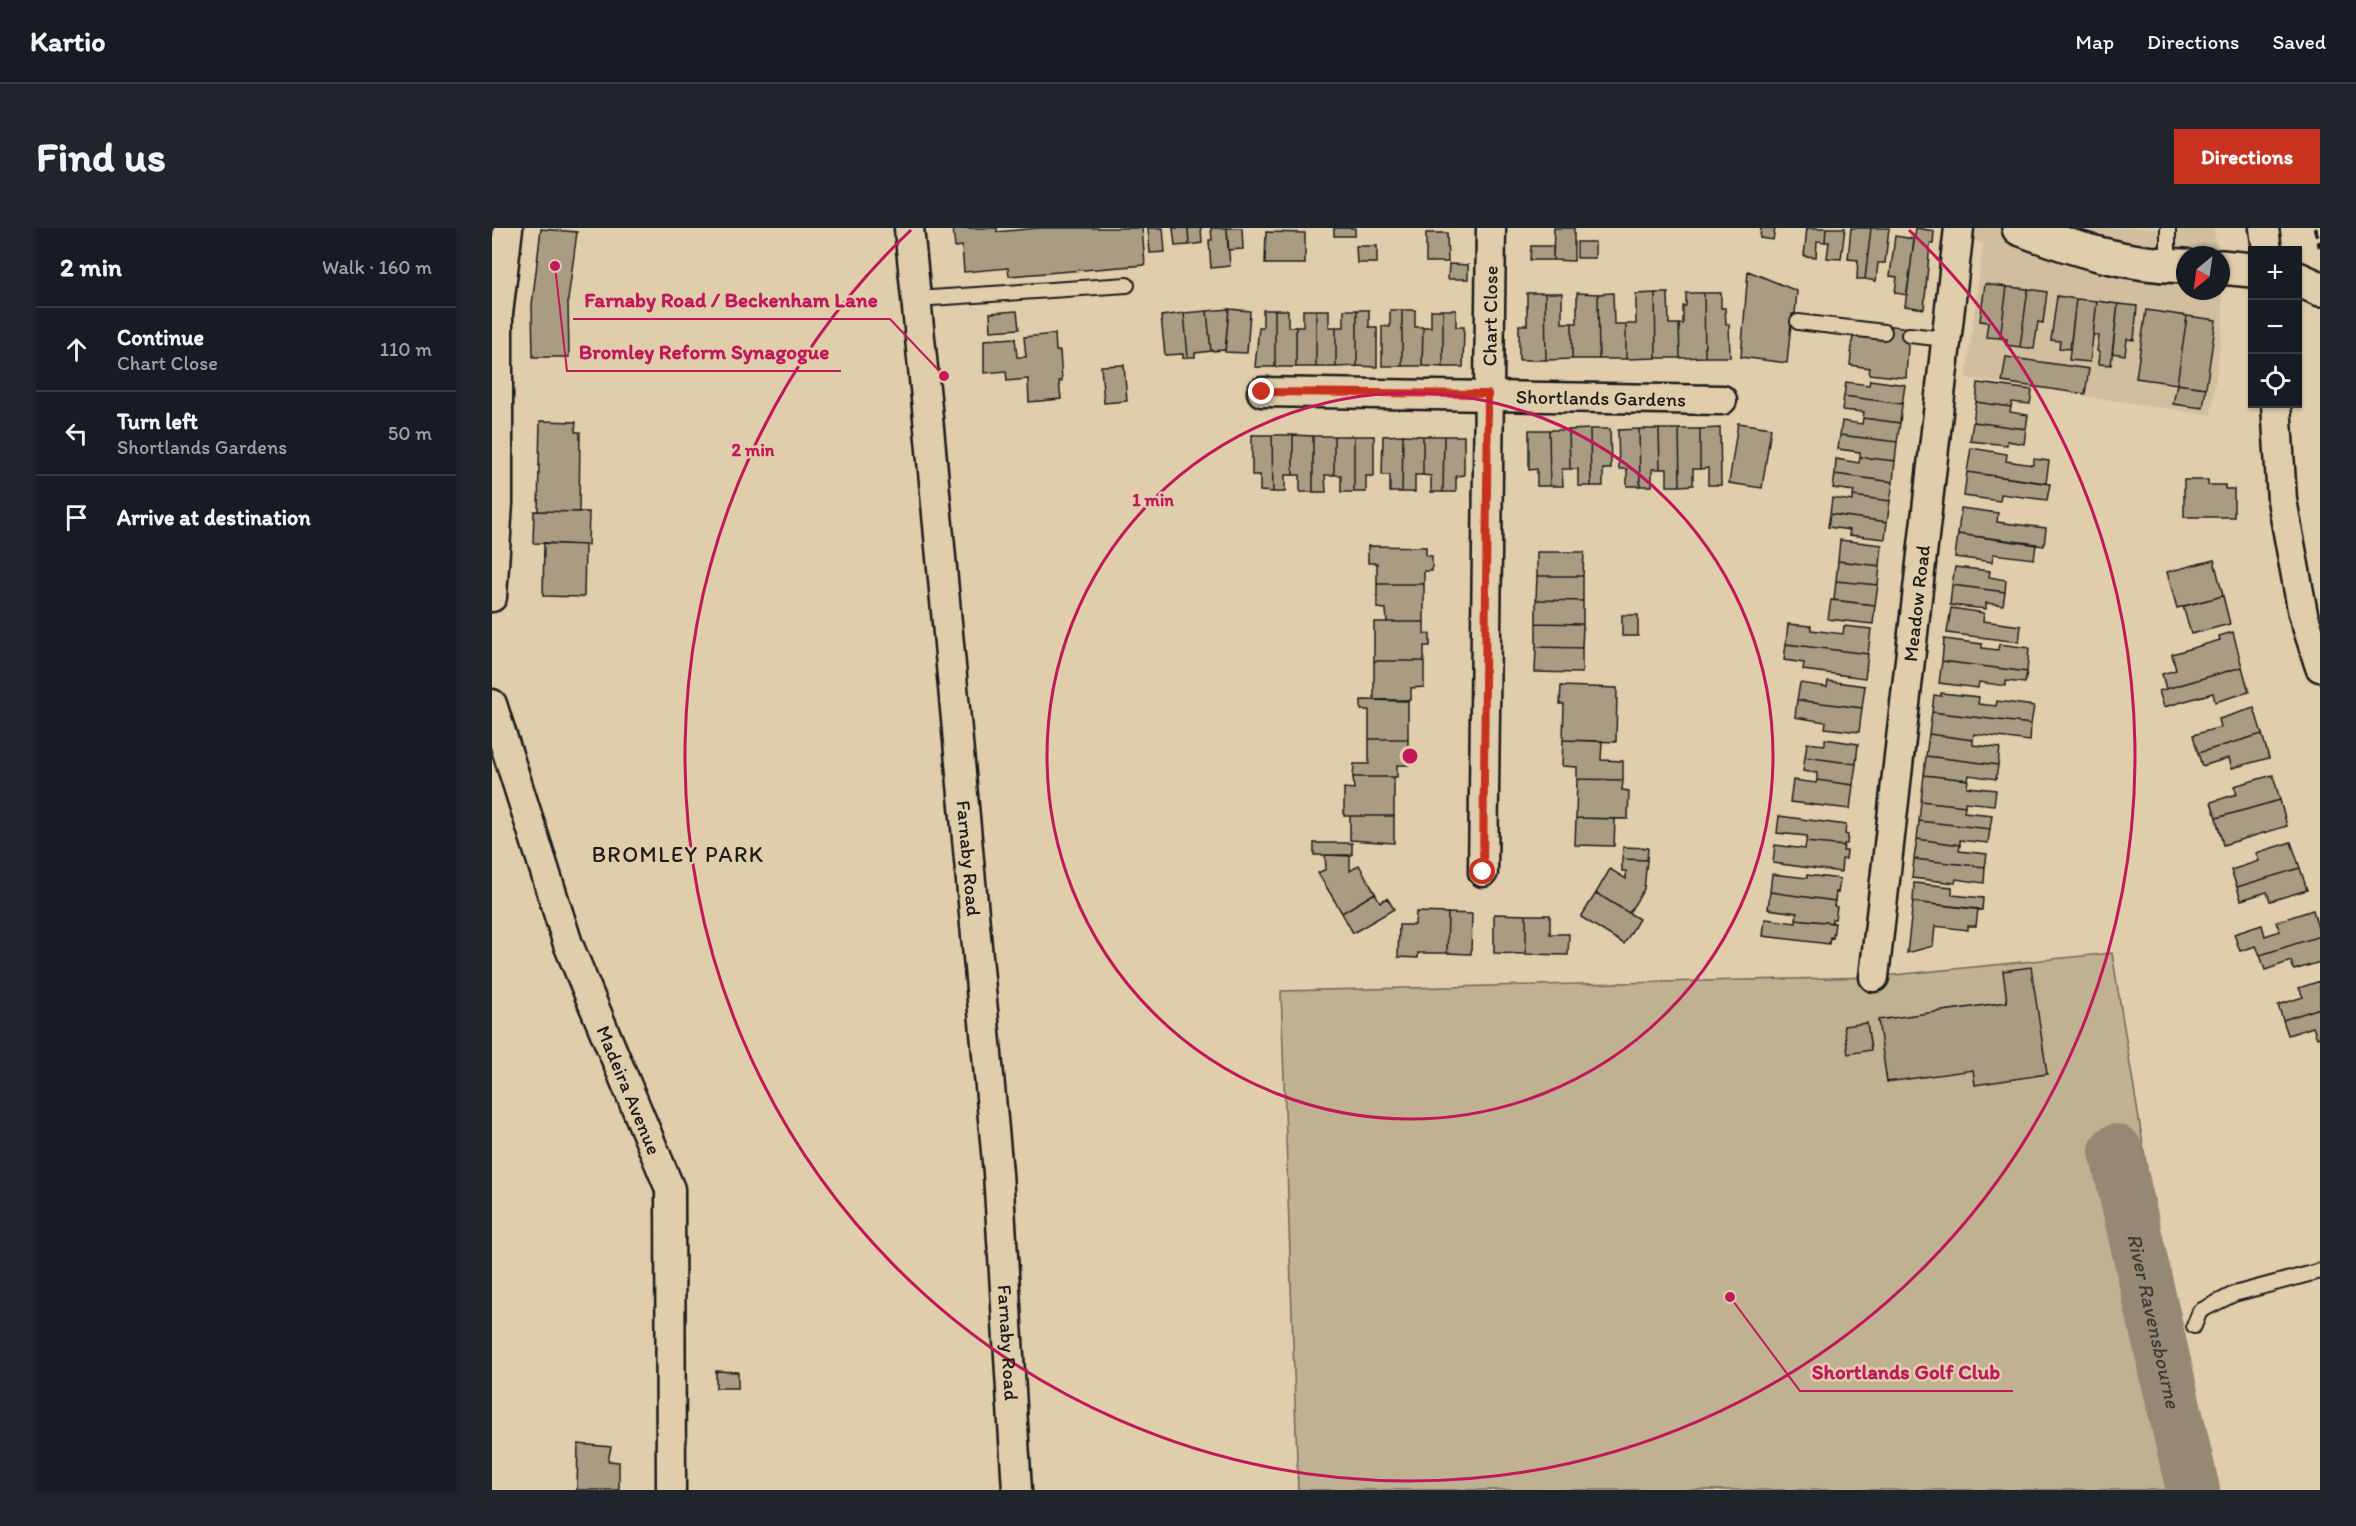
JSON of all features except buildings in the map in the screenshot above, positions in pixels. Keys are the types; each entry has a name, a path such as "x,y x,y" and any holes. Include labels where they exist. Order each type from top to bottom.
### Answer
{"main road":[{"path":"2019,228 2058,243 2112,258 2150,265 2176,266"},
{"path":"2230,268 2248,270"},
{"path":"2302,281 2320,289"}],"street":[{"path":"492,597 498,503 498,314 508,228"},
{"name":"Farnaby Road","path":"909,228 998,1173 1017,1490"},
{"name":"Chart Close","path":"1483,872 1491,228"},
{"name":"Meadow Road","path":"1874,977 1959,228"},
{"path":"2264,228 2266,246"},
{"name":"Shortlands Gardens","path":"1262,392 1488,394 1722,400"},
{"path":"2276,408 2282,500 2303,614 2320,667"},
{"name":"Madeira Avenue","path":"492,704 568,944 670,1189 671,1490"}],"lane":[{"path":"2168,228 2176,266"},
{"path":"916,299 1127,285"},
{"path":"1798,322 1884,332"},
{"path":"1909,335 1946,339"},
{"path":"2194,1326 2200,1311 2234,1294 2320,1271"}],"shaded area":[{"path":"1950,228 2213,228 2217,246 2176,246 2176,300 2222,300 2223,322 2211,415 1966,378 1983,245"},
{"path":"2112,953 2199,1490 1298,1490 1281,991 1874,977"}],"waterway":[{"name":"River Ravensbourne","path":"2116,1151 2193,1490"}],"railway":[{"path":"2315,228 2320,247"}],"place":[{"name":"Bromley Reform Synagogue","path":"555,266"},
{"name":"Farnaby Road / Beckenham Lane","path":"944,376"},
{"name":"Shortlands Golf Club","path":"1730,1297"}],"district":[{"name":"BROMLEY PARK","path":"678,854"}],"route":[{"path":"1262,392 1488,394 1483,872"}]}
